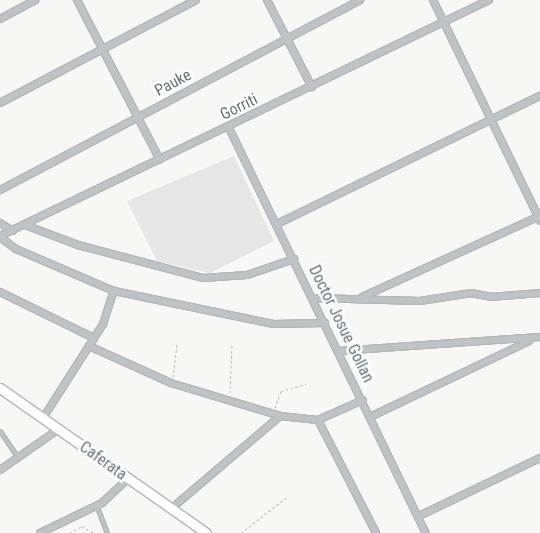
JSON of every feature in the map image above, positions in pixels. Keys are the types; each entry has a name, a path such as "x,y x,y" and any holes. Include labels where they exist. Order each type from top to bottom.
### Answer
{"street":[{"path":"0,19 35,0"},
{"path":"77,0 160,160"},
{"path":"0,103 196,0"},
{"path":"267,0 312,87"},
{"name":"Pauke","path":"0,190 360,0"},
{"path":"360,297 540,218 433,0"},
{"name":"Gorriti","path":"0,237 229,128 489,0"},
{"path":"277,224 540,96"},
{"name":"Doctor Josue Gollan","path":"229,128 372,416 426,533"},
{"path":"0,223 12,231"},
{"path":"25,225 78,245 203,278 246,275 294,259"},
{"path":"0,237 16,249 114,290 274,324 325,323"},
{"path":"43,418 94,338 114,290"},
{"path":"0,292 94,338"},
{"path":"313,298 360,297 420,301 471,293 492,297 540,293"},
{"path":"372,416 540,337"},
{"path":"339,351 531,340"},
{"path":"89,346 172,383 230,399 280,416 318,420 363,400"},
{"name":"Caferata","path":"0,388 206,533"},
{"path":"172,508 280,416"},
{"path":"318,420 376,533"},
{"path":"0,470 59,428"},
{"path":"419,516 540,458"},
{"path":"40,533 97,506 128,479"}],"lane":[{"path":"0,431 18,458"},
{"path":"97,506 107,533"}],"path":[{"path":"172,383 177,343"},
{"path":"230,399 232,344"},
{"path":"273,413 281,391 306,384"},
{"path":"242,533 288,496"},
{"path":"70,533 82,526 94,533"}],"shaded area":[{"path":"234,156 274,241 210,273 157,261 127,201"}]}
